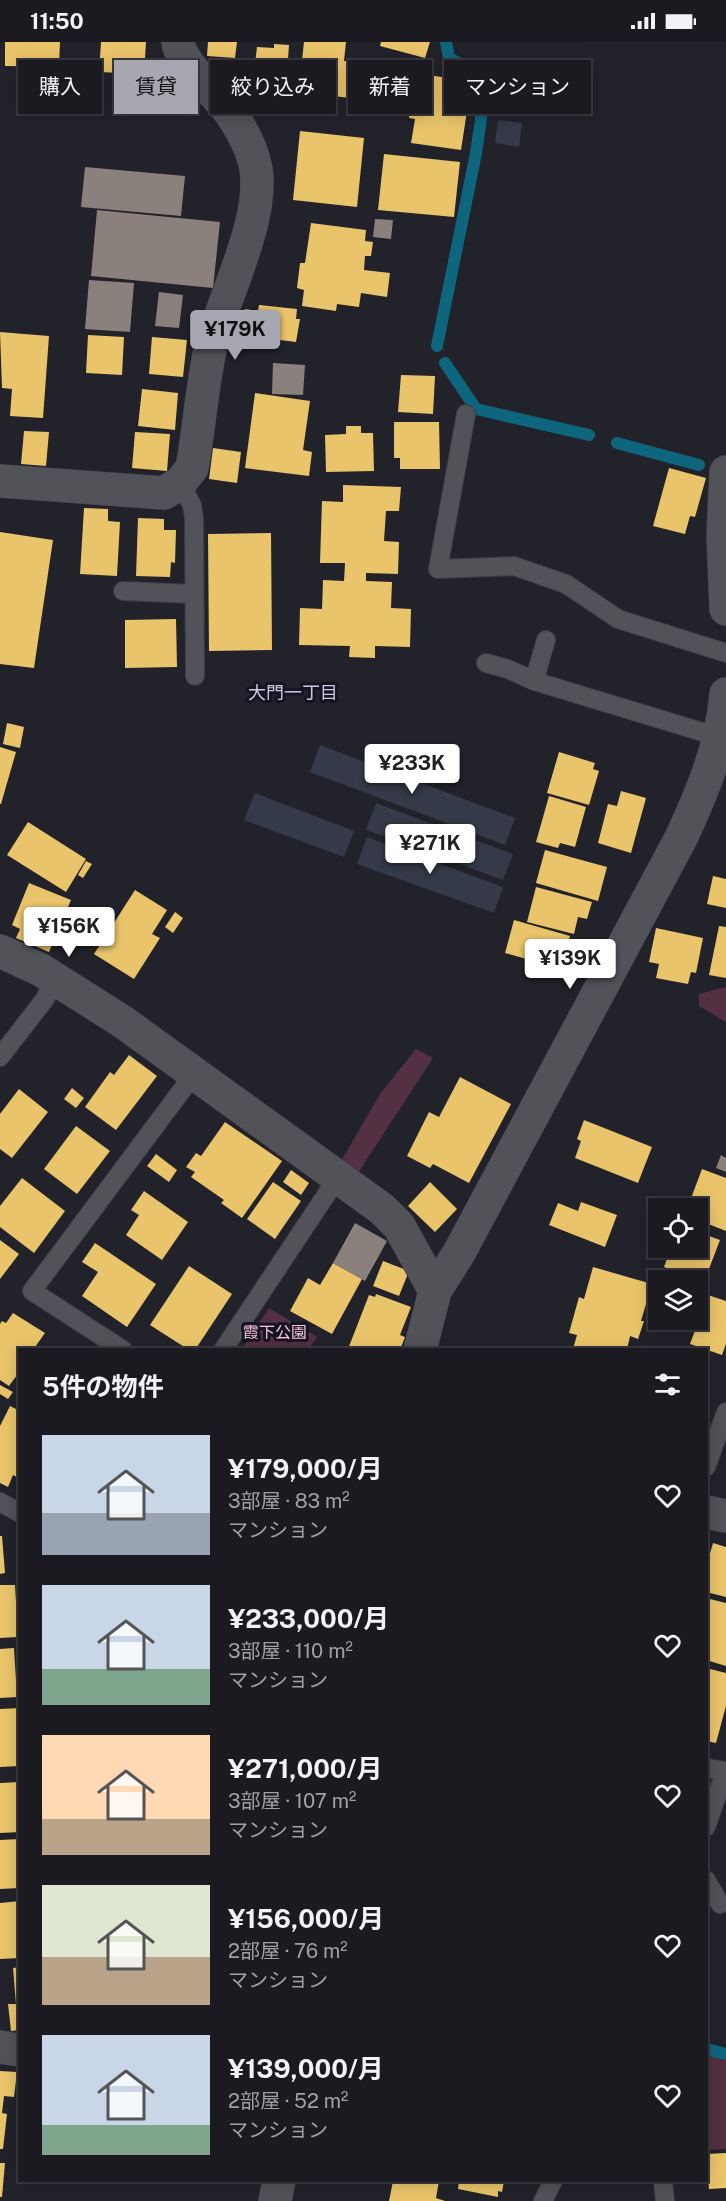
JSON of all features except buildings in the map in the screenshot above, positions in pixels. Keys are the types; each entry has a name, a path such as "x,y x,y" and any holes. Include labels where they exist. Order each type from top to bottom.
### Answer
{"street":[{"path":"0,481 164,493 180,483 192,468 210,350 252,221 257,191 256,167 232,114 192,68 179,48 178,42"},
{"path":"726,472 723,536 726,609"},
{"path":"421,1348 435,1291 460,1251 681,838 700,798 719,736 726,694"},
{"path":"0,951 41,970 123,1022 382,1209 399,1226 435,1291"},
{"path":"708,1512 726,1516"},
{"path":"0,2047 18,2050"},
{"path":"275,2201 279,2182"}],"lane":[{"path":"466,414 438,569 514,566 566,584 618,620 726,653"},
{"path":"180,483 192,505 194,518 195,675"},
{"path":"123,591 194,594"},
{"path":"534,681 546,640"},
{"path":"486,663 508,669 534,681 719,736"},
{"path":"0,1057 45,999 54,979"},
{"path":"120,1348 32,1292 194,1074"},
{"path":"224,1348 338,1177"},
{"path":"708,1462 726,1412"},
{"path":"0,1502 18,1512"},
{"path":"708,1768 726,1772 708,1822"},
{"path":"708,1883 720,1904"},
{"path":"543,2201 552,2182"},
{"path":"663,2182 665,2201"}],"green space":[{"path":"726,987 726,1022 699,1006 699,994"},
{"path":"416,1049 433,1058 358,1173 341,1161 380,1094"},
{"name":"霞下公園","path":"269,1308 317,1337 309,1348 242,1348"},
{"path":"708,2053 726,2057 726,2149 708,2150"}],"waterway":[{"path":"437,346 481,119 480,80 474,72 449,58 446,42"},
{"path":"445,363 476,409 589,435"},
{"path":"617,443 699,465"},
{"path":"708,2050 726,2054"}],"district":[{"name":"大門一丁目","path":"293,692"}]}
